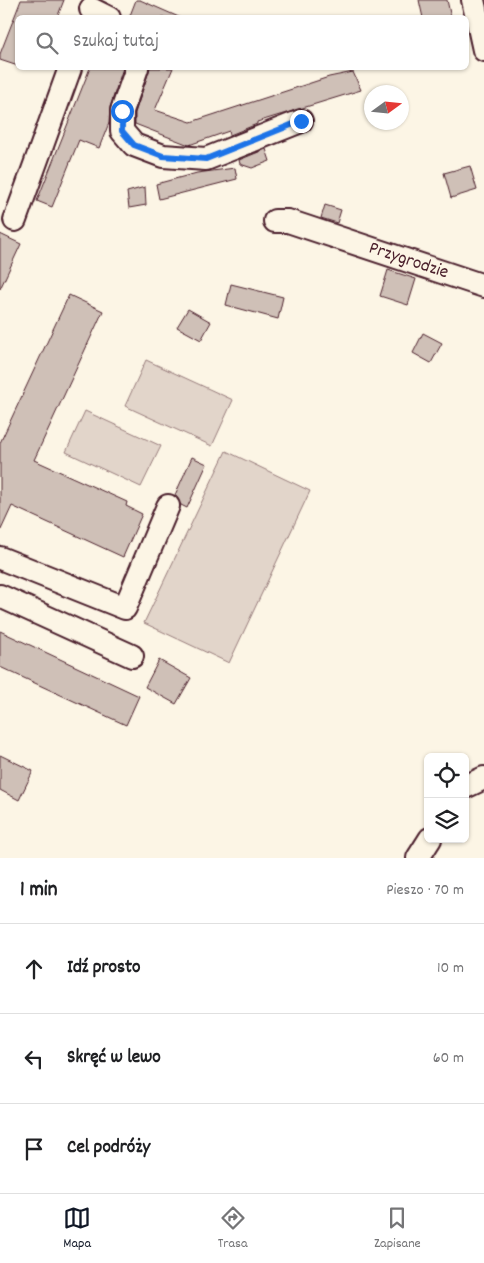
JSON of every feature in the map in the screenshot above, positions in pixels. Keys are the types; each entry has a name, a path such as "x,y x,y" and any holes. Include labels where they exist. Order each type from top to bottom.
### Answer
{"street":[{"path":"473,0 484,50"},
{"path":"16,220 69,70"},
{"path":"136,70 122,111 122,131 134,145 163,156 206,159 301,121"},
{"name":"Przygrodzie","path":"275,221 288,221 484,286"},
{"path":"0,558 125,608 168,506"},
{"path":"0,596 132,656"},
{"path":"469,784 484,778"},
{"path":"418,858 427,843"}],"shaded area":[{"path":"146,360 233,400 212,446 125,406"},
{"path":"85,411 161,446 141,487 66,452"},
{"path":"226,451 310,491 229,663 144,623"}],"building":[{"path":"21,0 64,0 58,15 15,15"},
{"path":"136,0 140,0 174,15 130,15"},
{"path":"419,0 447,0 450,15 422,15"},
{"path":"15,15 15,65 0,60 0,54"},
{"path":"89,70 122,70 110,107 109,123 99,148 79,140 52,207 37,201"},
{"path":"149,70 172,70 155,110 191,122 329,77 353,72 361,90 257,122 257,124 230,135 229,131 189,145 135,124 135,113"},
{"path":"266,149 270,161 252,168 240,164 239,160"},
{"path":"470,166 477,190 451,198 444,173"},
{"path":"235,168 237,179 159,199 156,184 197,173"},
{"path":"145,187 146,205 129,208 127,192"},
{"path":"325,205 341,210 337,223 321,218"},
{"path":"0,234 21,244 0,289"},
{"path":"388,270 416,279 408,305 380,296"},
{"path":"231,284 283,297 278,319 226,305"},
{"path":"69,295 103,311 34,460 127,502 126,506 142,514 123,557 12,506 0,532 0,443"},
{"path":"188,309 211,322 201,340 177,327"},
{"path":"423,333 442,343 431,363 413,353"},
{"path":"192,457 207,464 187,508 181,505 175,495"},
{"path":"0,631 139,696 126,725 0,667"},
{"path":"159,660 191,678 176,704 145,687"},
{"path":"0,755 33,771 19,800 0,790"}],"route":[{"path":"122,111 122,131 134,145 163,156 206,159 301,121"}]}
